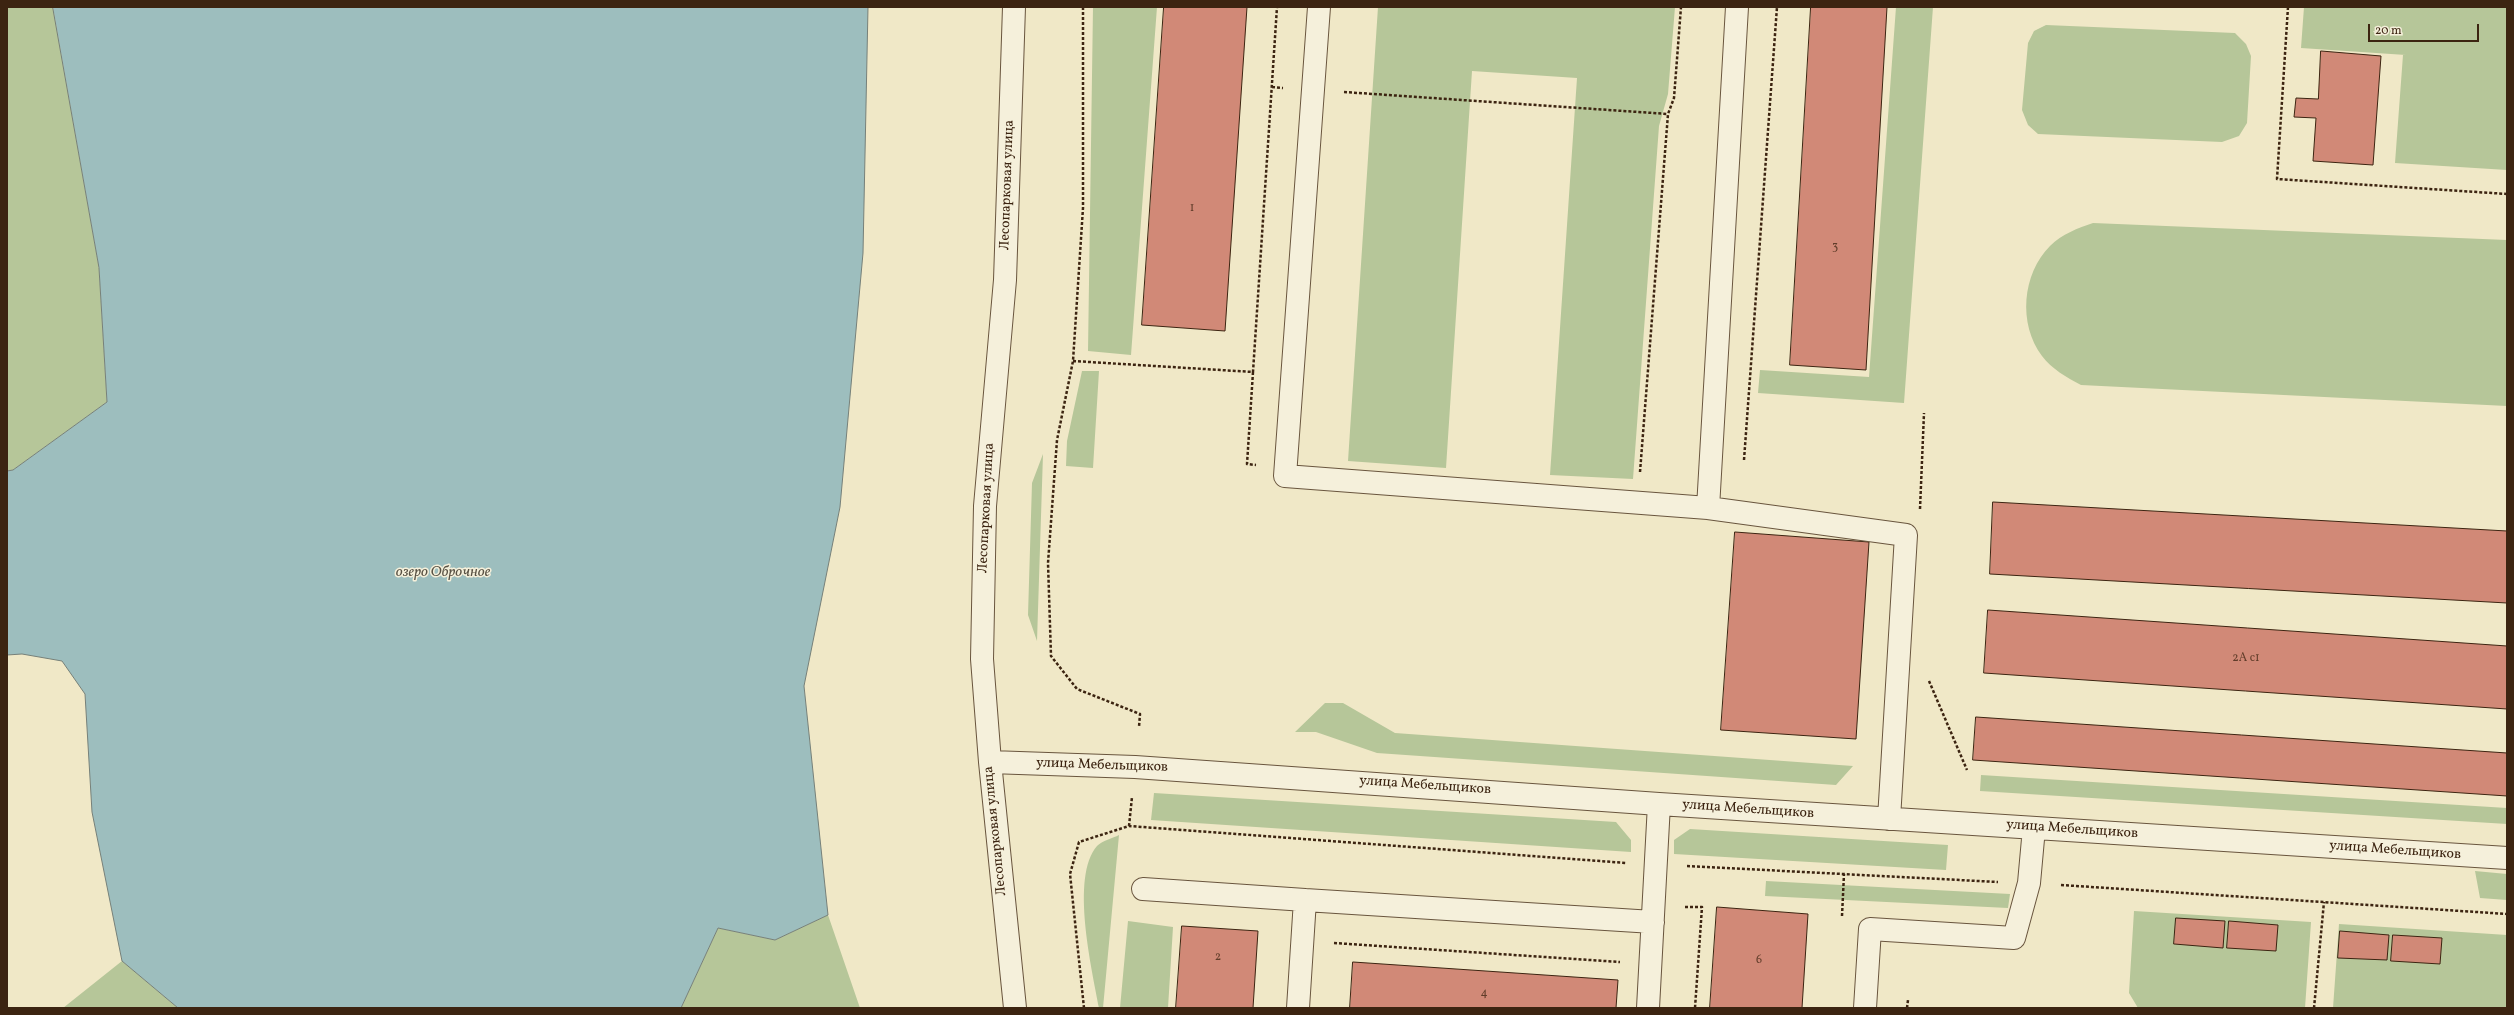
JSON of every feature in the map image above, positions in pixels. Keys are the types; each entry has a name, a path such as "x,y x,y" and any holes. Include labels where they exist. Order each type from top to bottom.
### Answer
{"street":[{"name":"Лесопарковая улица","path":"1014,7 1005,280 985,506 982,659 990,762 1015,1008"},
{"path":"1319,7 1285,476 1708,508 1906,535 1889,819"},
{"path":"1708,508 1737,7"},
{"name":"улица Мебельщиков","path":"990,762 1135,766 1659,804 2507,858"},
{"path":"1648,1008 1659,804"},
{"path":"1865,1008 1870,929 2014,938 2028,883 2034,828"},
{"path":"1143,889 1652,922"},
{"path":"1298,1008 1305,900"}],"path":[{"path":"1083,7 1083,208 1073,361 1056,448 1048,563 1051,656 1077,689 1140,714 1139,727"},
{"path":"1073,361 1253,372 1277,7"},
{"path":"1640,474 1668,114 1674,98 1681,7"},
{"path":"1750,396 1777,7"},
{"path":"2288,7 2277,179 2507,194"},
{"path":"1272,87 1668,114"},
{"path":"1129,826 1132,796"},
{"path":"1084,1008 1070,874 1079,842 1129,826 1656,865 2028,883 2507,914"},
{"path":"1842,912 1844,874"},
{"path":"2314,1008 2324,902"},
{"path":"1695,1008 1702,907"},
{"path":"1303,941 1626,963"},
{"path":"1907,1008 1908,1000"}],"green space":[{"path":"7,7 53,7 99,268 107,402 13,470 7,471"},
{"path":"1093,7 1157,7 1131,355 1088,351"},
{"path":"1378,7 1675,7 1668,94 1659,126 1633,479 1550,475 1577,78 1472,71 1446,468 1348,461"},
{"path":"1896,7 1933,7 1904,403 1758,393 1760,370 1869,377"},
{"path":"2304,7 2507,7 2507,170 2395,163 2403,55 2406,55 2301,48"},
{"path":"2046,25 2235,33 2246,44 2251,56 2247,123 2239,136 2222,142 2038,134 2028,125 2022,110 2028,43 2034,31"},
{"path":"2093,223 2507,240 2507,406 2081,385 2055,369 2042,356 2034,343 2029,329 2026,300 2034,270 2041,257 2050,246 2076,229"},
{"path":"1082,371 1099,371 1093,468 1066,466 1067,441"},
{"path":"1043,454 1037,641 1028,615 1032,483"},
{"path":"1325,703 1343,703 1395,733 1853,766 1836,785 1377,753 1316,732 1295,732"},
{"path":"1981,775 2507,808 2507,824 1980,791"},
{"path":"1154,793 1616,822 1631,840 1631,852 1151,820"},
{"path":"1690,829 1948,845 1946,870 1674,854 1674,840"},
{"path":"1119,835 1103,1008 1099,1008 1085,924 1085,879 1089,860 1097,846"},
{"path":"2475,871 2507,874 2507,900 2480,898"},
{"path":"1766,881 2010,894 2008,908 1765,896"},
{"path":"2134,911 2311,922 2305,1008 2138,1008 2129,993"},
{"path":"828,915 860,1008 681,1008 718,928 775,940"},
{"path":"1128,921 1173,927 1168,1008 1120,1008"},
{"path":"2339,924 2507,935 2507,1008 2333,1008"},
{"path":"122,961 178,1008 63,1008"}],"water":[{"name":"озеро Оброчное","path":"53,7 868,7 863,253 840,507 804,686 828,915 775,940 718,928 681,1008 178,1008 122,961 92,812 85,694 62,661 22,654 7,655 7,471 13,470 107,402 99,268"}],"building":[{"path":"1164,7 1247,7 1225,331 1142,325"},
{"path":"1811,7 1887,7 1866,370 1790,365"},
{"path":"2321,51 2381,56 2373,165 2313,161 2316,118 2294,117 2296,98 2318,99"},
{"path":"1993,502 2507,531 2507,603 1990,574"},
{"path":"1735,532 1869,542 1856,739 1721,730"},
{"path":"1988,610 2507,646 2507,709 1984,673"},
{"path":"1976,717 2507,753 2507,796 1973,760"},
{"path":"1717,907 1808,914 1802,1008 1710,1008"},
{"path":"2176,918 2225,921 2223,948 2174,944"},
{"path":"2229,921 2278,925 2276,951 2227,948"},
{"path":"1182,926 1258,931 1253,1008 1176,1008"},
{"path":"2340,931 2389,935 2387,960 2338,958"},
{"path":"2393,935 2442,938 2440,964 2391,961"},
{"path":"1353,962 1618,980 1616,1008 1350,1008"}]}
